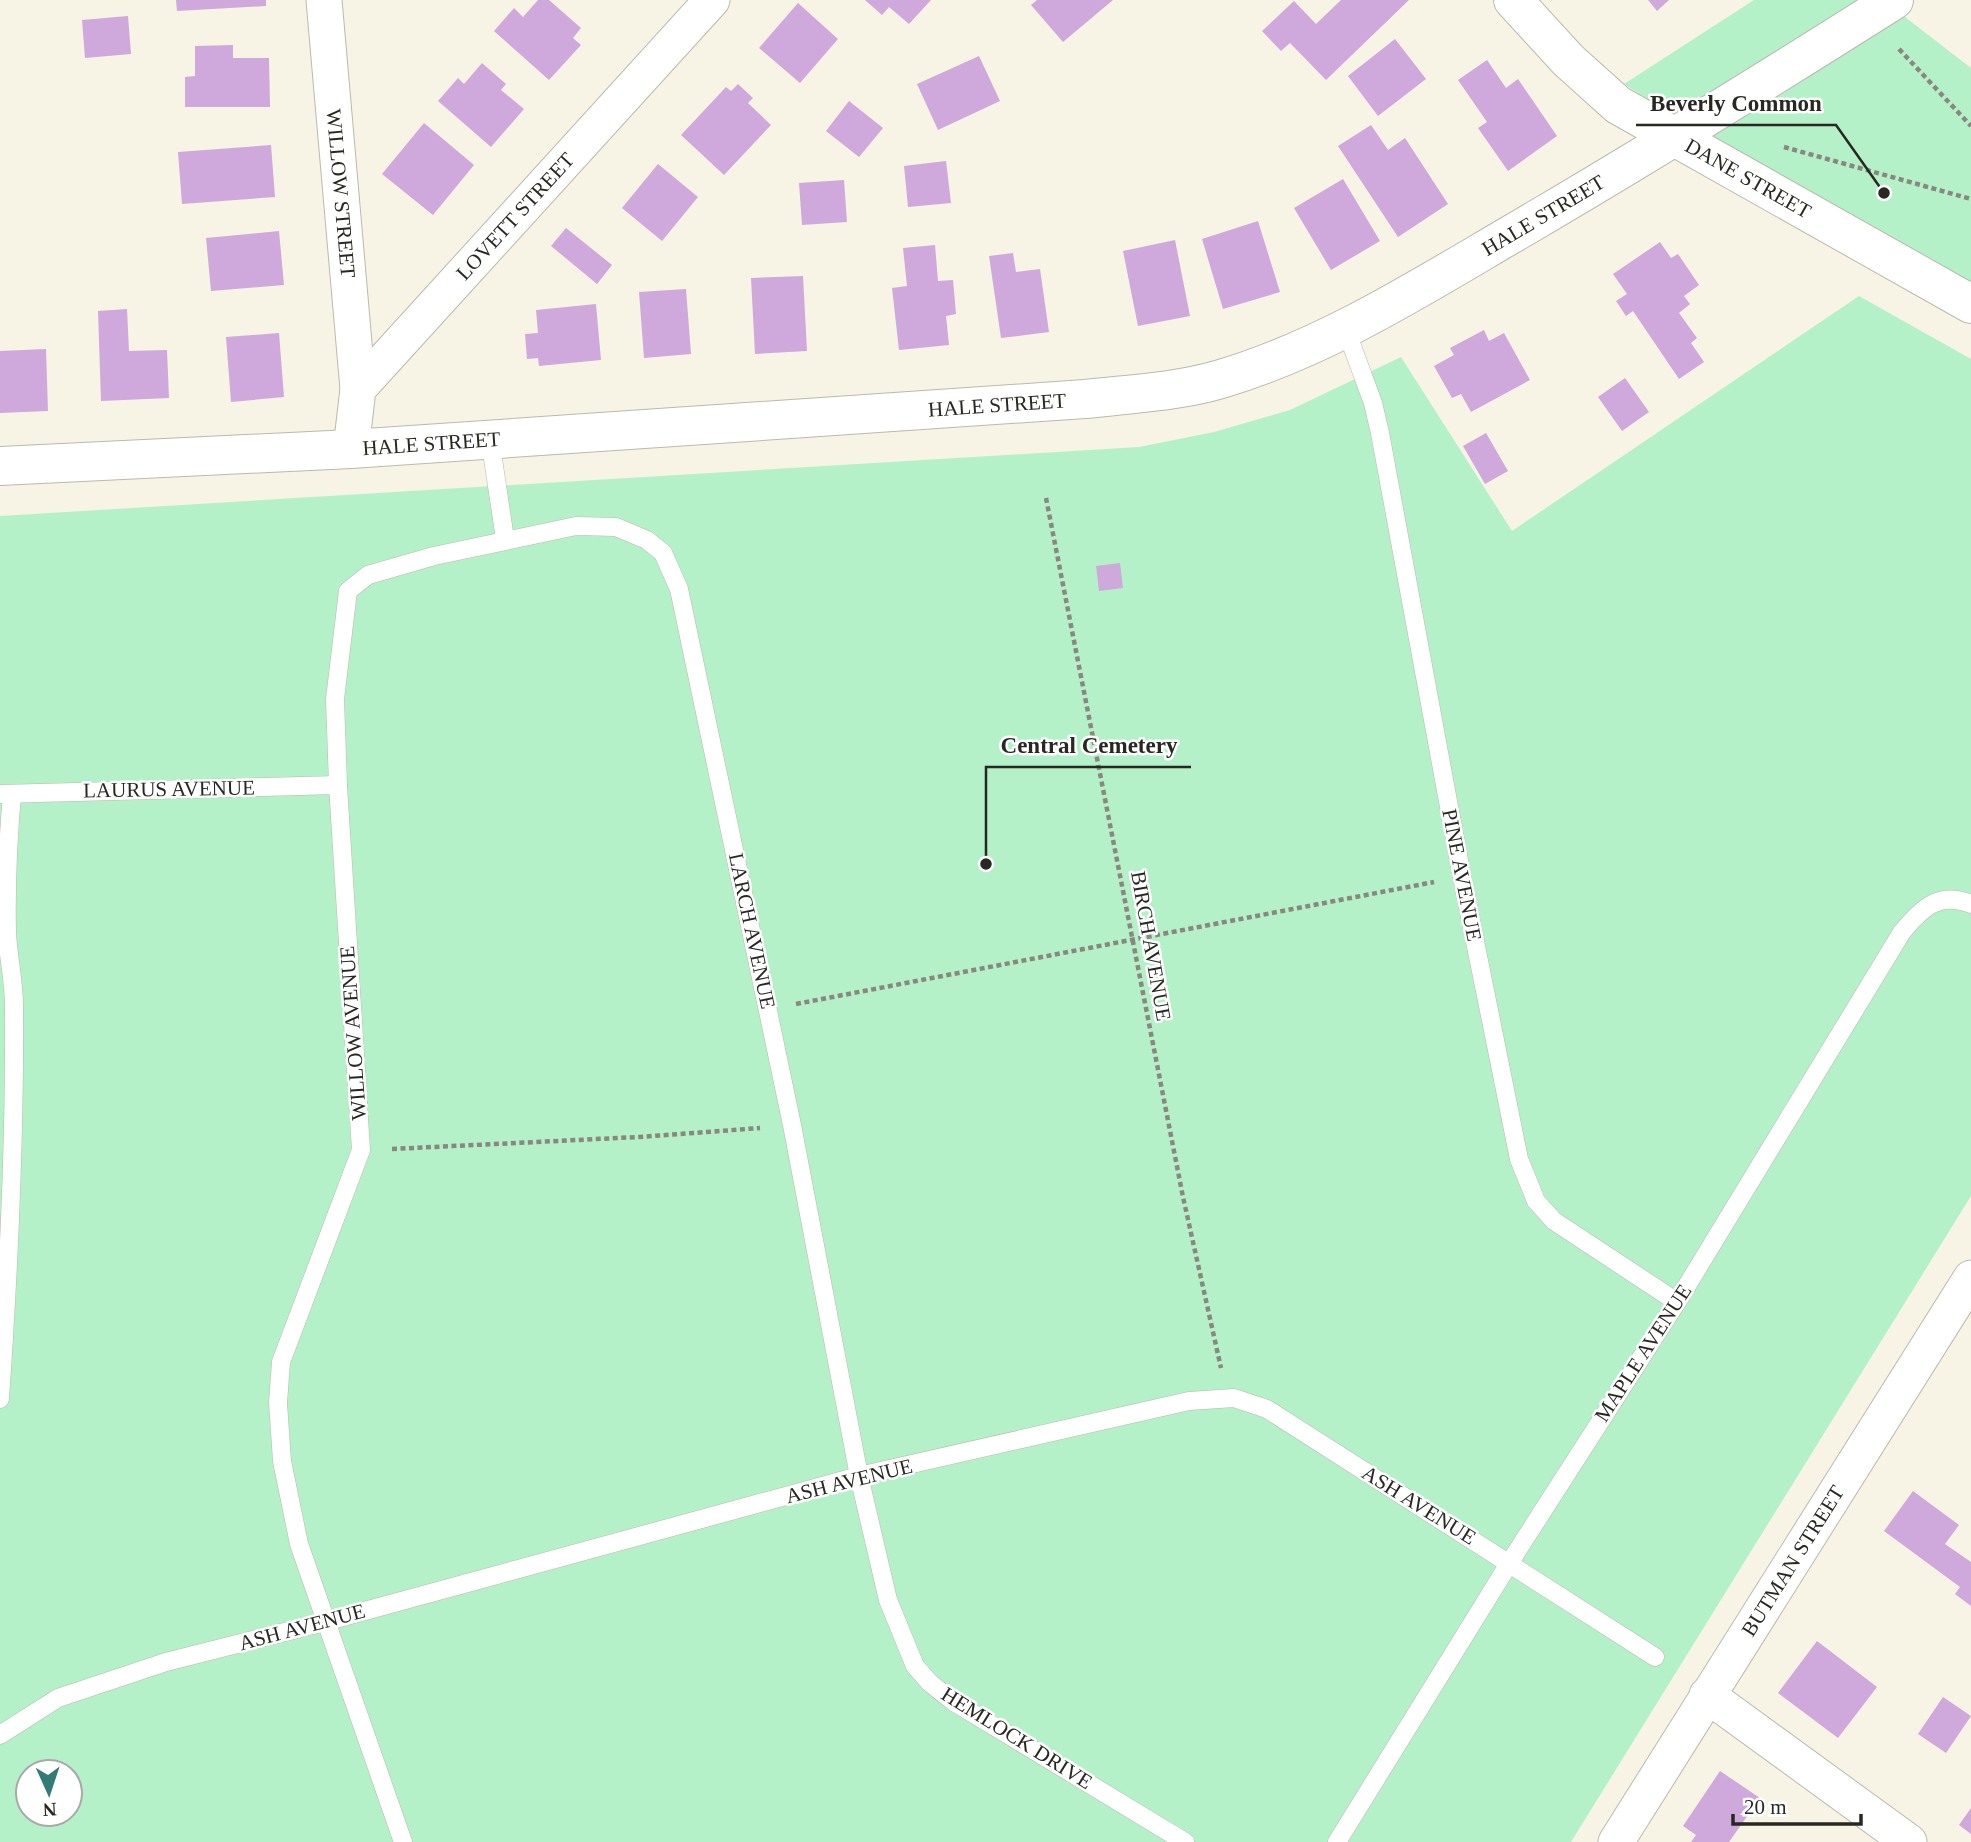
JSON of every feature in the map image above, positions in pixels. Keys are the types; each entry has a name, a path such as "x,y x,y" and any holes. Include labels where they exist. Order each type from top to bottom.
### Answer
{"main road":[{"name":"DANE STREET","path":"1513,0 1592,83 1618,105 1971,304"},
{"name":"HALE STREET","path":"0,466 351,449 1157,392 1232,375 1281,357 1407,295 1675,138 1894,0"}],"street":[{"name":"WILLOW STREET","path":"324,0 358,388"},
{"name":"LOVETT STREET","path":"358,388 712,0"},
{"path":"351,449 358,388"},
{"name":"BUTMAN STREET","path":"1616,1842 1971,1279"},
{"path":"1707,1695 1909,1842"}],"lane":[{"name":"PINE AVENUE","path":"1345,327 1364,376 1380,433 1462,877 1519,1159 1536,1201 1554,1221 1677,1302"},
{"path":"490,439 505,540"},
{"name":"LARCH AVENUE","path":"505,540 576,526 616,527 647,540 663,553 682,602 792,1125 859,1476"},
{"name":"WILLOW AVENUE","path":"403,1842 299,1544 282,1461 278,1403 281,1362 361,1150 335,699 348,591 368,575 505,540"},
{"name":"LAURUS AVENUE","path":"6,794 338,785"},
{"path":"0,1399 8,1292 14,1003 4,932 6,794"},
{"name":"MAPLE AVENUE","path":"1337,1842 1510,1562 1677,1302 1902,932 1920,910 1932,902 1953,900 1971,904"},
{"name":"ASH AVENUE","path":"0,1735 58,1699 166,1662 328,1622 859,1476 1189,1401 1234,1398 1267,1409 1655,1657"},
{"name":"HEMLOCK DRIVE","path":"859,1476 888,1600 915,1666 930,1683 954,1702 1185,1842"}],"path":[{"path":"1899,49 1971,126"},
{"path":"1784,147 1971,199"},
{"name":"BIRCH AVENUE","path":"1046,498 1203,1295 1221,1369 1234,1398"},
{"path":"768,1009 1462,877"},
{"path":"361,1150 639,1137 792,1125"}],"green space":[{"path":"1754,0 1883,0 1971,68 1971,303 1624,84"},
{"path":"1859,296 1971,359 1971,1196 1571,1842 0,1842 0,516 1139,447 1214,432 1290,410 1401,357 1512,531"}],"building":[{"path":"176,0 266,0 266,6 177,11"},
{"path":"538,0 549,0 581,28 573,38 581,45 549,80 494,31 514,8 523,17"},
{"path":"865,0 931,0 909,24 889,7 882,15"},
{"path":"1037,0 1113,0 1063,42 1031,5"},
{"path":"1341,0 1409,0 1326,80 1290,43 1281,51 1262,31 1294,1 1316,24"},
{"path":"1648,0 1669,0 1657,11"},
{"path":"798,3 838,39 800,83 759,48"},
{"path":"128,16 131,54 85,58 82,20"},
{"path":"1395,39 1426,79 1378,116 1348,76"},
{"path":"233,45 233,58 269,58 270,107 185,107 185,77 195,76 195,46"},
{"path":"979,56 1000,101 938,130 917,84"},
{"path":"1487,60 1506,88 1518,79 1557,136 1508,171 1478,128 1487,122 1458,80"},
{"path":"482,63 506,84 501,90 524,109 491,147 438,101 458,78 464,84"},
{"path":"738,84 753,98 748,103 771,125 724,175 681,135 726,87 731,91"},
{"path":"849,101 883,128 859,157 826,131"},
{"path":"424,123 474,165 433,215 382,174"},
{"path":"1371,125 1388,150 1405,138 1448,204 1398,237 1338,146"},
{"path":"271,145 275,197 182,204 178,152"},
{"path":"946,161 951,203 908,207 904,166"},
{"path":"658,164 698,197 662,241 622,208"},
{"path":"1343,179 1380,241 1331,270 1294,208"},
{"path":"844,180 847,222 802,225 799,183"},
{"path":"1258,221 1280,292 1223,309 1202,239"},
{"path":"566,228 612,265 597,284 551,246"},
{"path":"279,231 284,285 211,291 206,238"},
{"path":"1175,240 1190,316 1138,326 1123,251"},
{"path":"1660,242 1671,258 1678,254 1699,285 1684,296 1690,304 1679,313 1697,338 1691,343 1704,362 1679,379 1633,311 1626,316 1616,301 1627,294 1613,274"},
{"path":"935,245 938,281 953,280 956,314 946,316 949,345 899,350 892,288 907,286 903,248"},
{"path":"1013,253 1016,272 1040,269 1049,332 1001,338 989,256"},
{"path":"803,276 807,351 755,354 751,278"},
{"path":"686,289 691,354 644,358 639,292"},
{"path":"596,304 601,360 539,366 538,358 527,359 525,334 538,333 536,310"},
{"path":"127,309 129,351 167,350 169,398 101,401 98,311"},
{"path":"1484,330 1489,341 1504,333 1530,380 1471,412 1461,394 1452,398 1434,366 1454,355 1450,348"},
{"path":"279,333 284,397 231,402 226,337"},
{"path":"46,349 48,411 0,413 0,351"},
{"path":"1625,378 1649,412 1622,431 1598,397"},
{"path":"1486,433 1508,471 1485,484 1463,446"},
{"path":"1120,563 1123,588 1099,591 1096,566"},
{"path":"1913,1491 1959,1525 1945,1544 1971,1562 1971,1606 1955,1594 1960,1587 1884,1531"},
{"path":"1817,1641 1877,1687 1838,1738 1778,1693"},
{"path":"1943,1697 1971,1716 1946,1753 1918,1734"},
{"path":"1720,1771 1760,1798 1729,1842 1691,1842 1696,1835 1683,1826"},
{"path":"1971,1808 1971,1834 1959,1825"}],"place":[{"name":"Beverly Common","path":"1884,193"},
{"name":"Central Cemetery","path":"986,864"}]}
